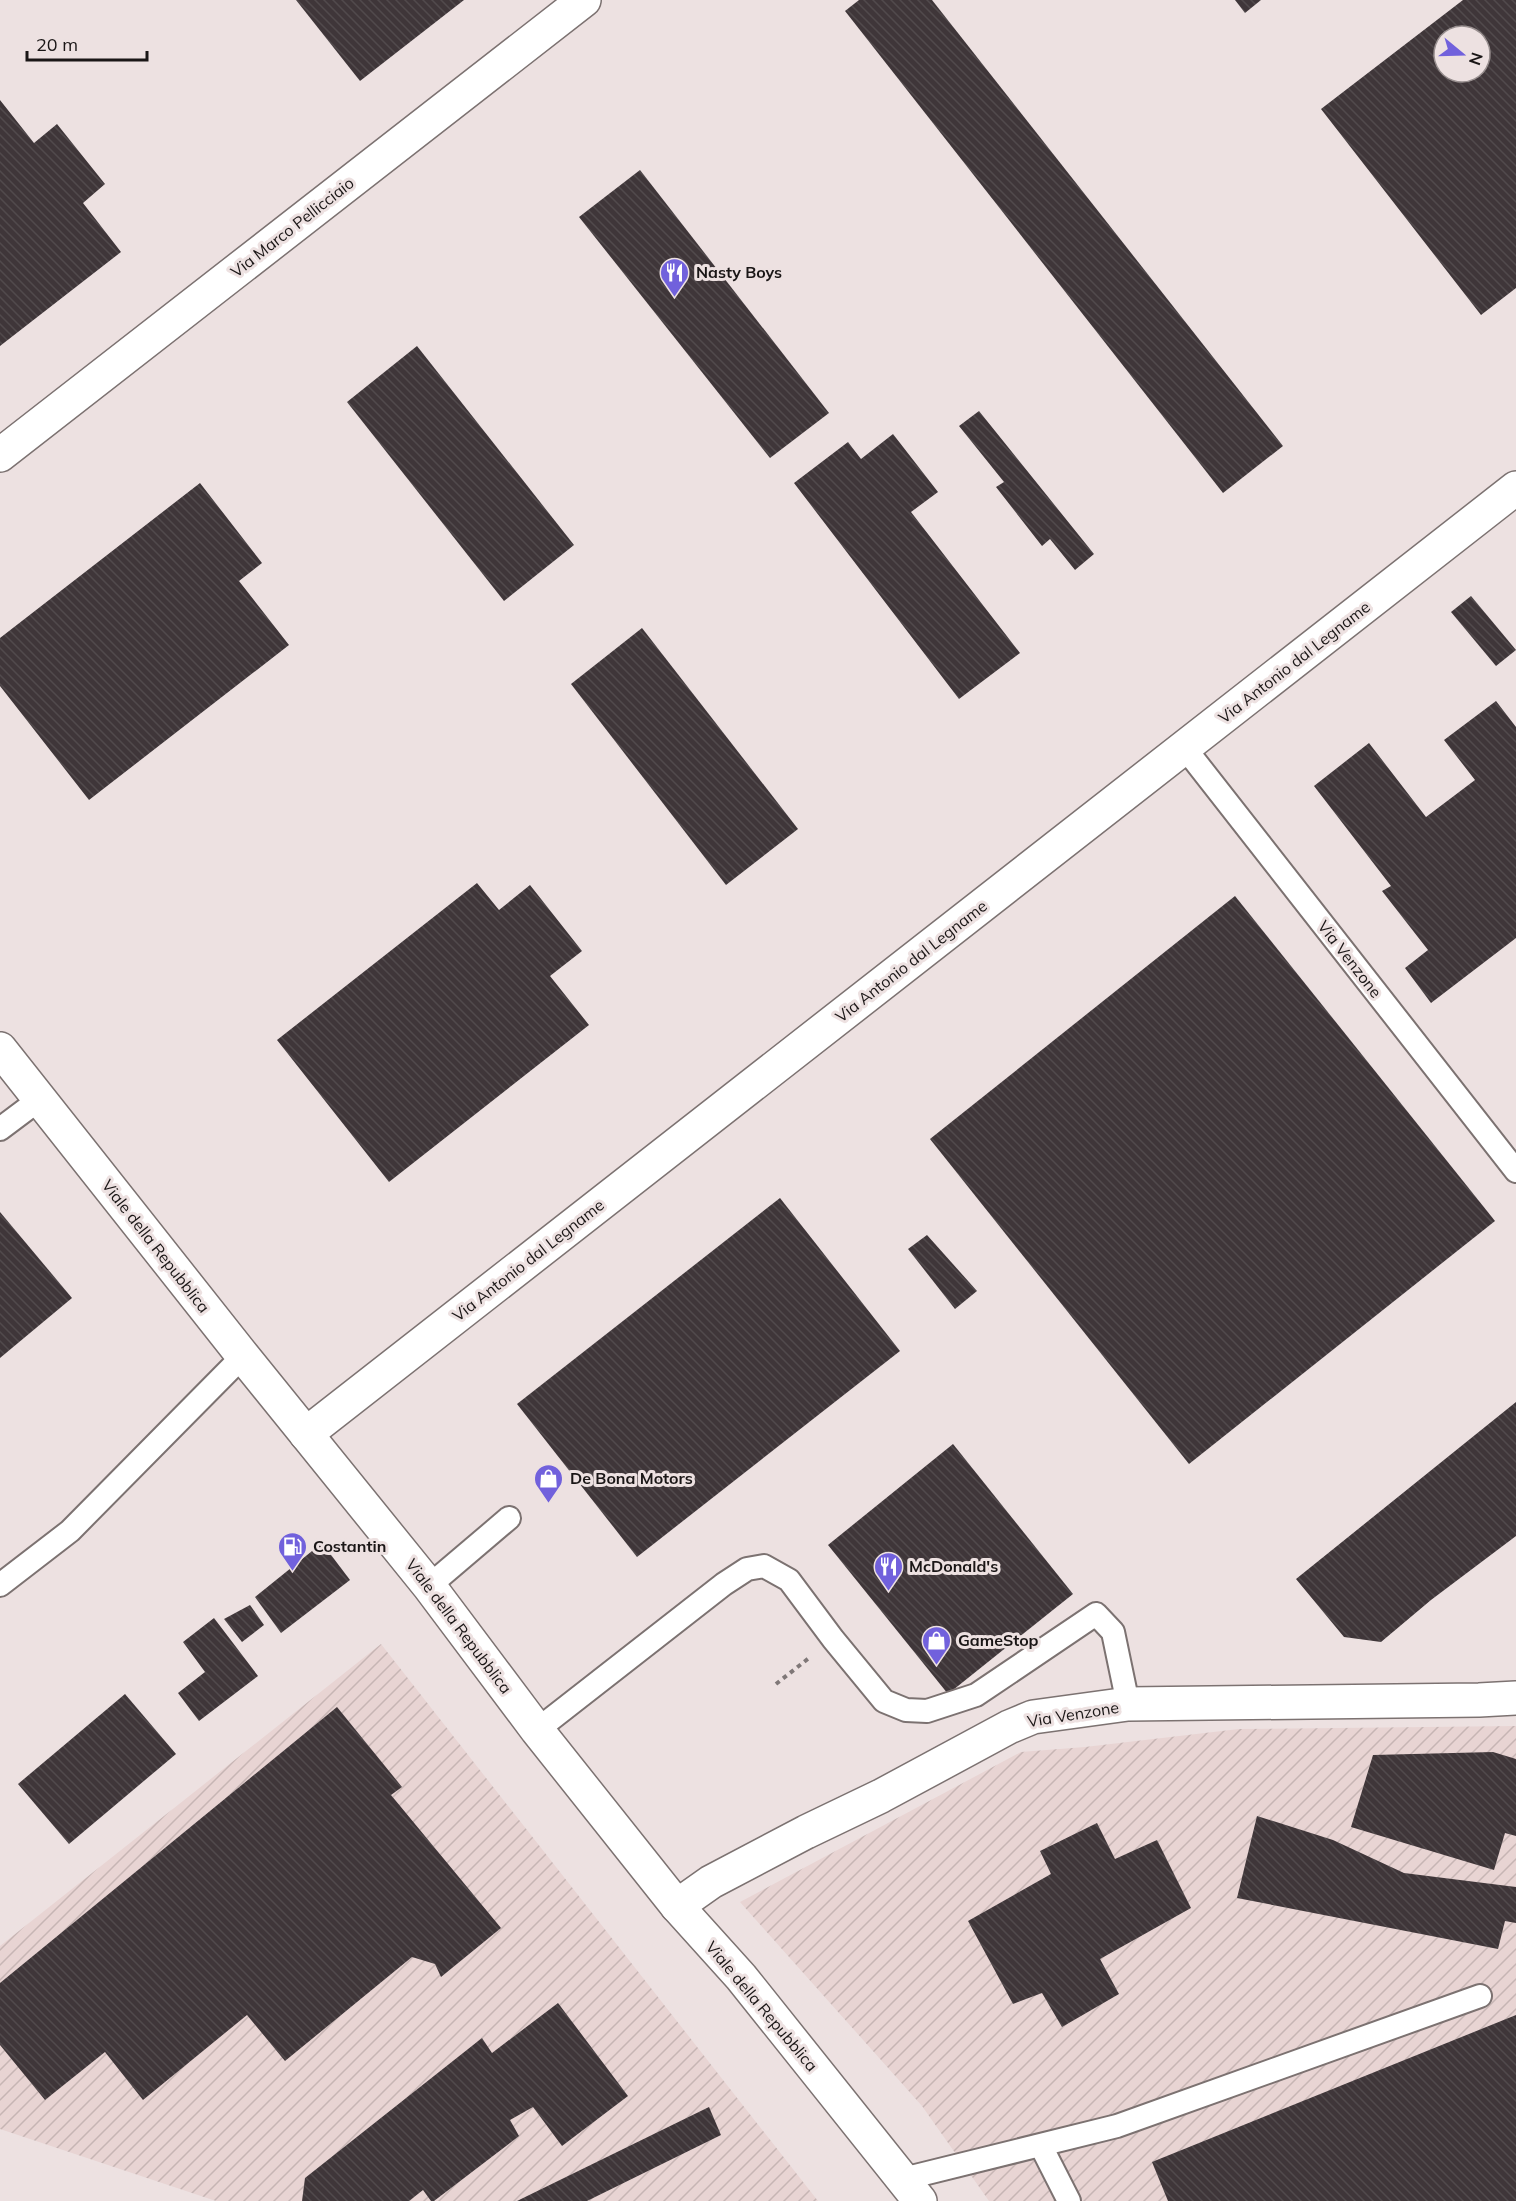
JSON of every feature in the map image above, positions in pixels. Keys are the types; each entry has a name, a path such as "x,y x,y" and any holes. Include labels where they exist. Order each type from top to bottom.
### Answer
{"street":[{"name":"Via Marco Pellicciaio","path":"0,455 584,0"},
{"name":"Via Antonio dal Legname","path":"306,1434 1516,489"},
{"name":"Viale della Repubblica","path":"0,1049 429,1586 537,1730 677,1906 741,1977 911,2190"},
{"name":"Via Venzone","path":"677,1906 721,1876 881,1796 1009,1727 1033,1717 1128,1704 1516,1698"}],"lane":[{"name":"Via Venzone","path":"1184,747 1516,1172"},
{"path":"0,1129 40,1099"},
{"path":"0,1585 70,1531 243,1356"},
{"path":"429,1586 509,1518"},
{"path":"537,1730 724,1584 747,1569 764,1566 789,1580 884,1701 906,1710 927,1711 976,1695 1096,1614 1113,1632 1128,1704"},
{"path":"911,2190 1041,2146 1117,2126 1480,1996"},
{"path":"1041,2146 1069,2201"}],"shaded area":[{"path":"381,1644 818,2201 216,2201 0,2129 0,1946"},
{"path":"1516,1726 1516,2201 989,2201 922,2106 740,1902 1021,1752 1239,1729"}],"building":[{"path":"296,0 464,0 360,81"},
{"path":"859,0 932,0 1283,446 1223,493 845,11"},
{"path":"1235,0 1261,0 1245,13"},
{"path":"1463,0 1516,0 1516,288 1481,315 1321,109"},
{"path":"0,100 34,143 57,124 105,184 83,203 121,252 0,346"},
{"path":"640,170 829,413 770,458 579,217"},
{"path":"417,346 574,545 504,601 347,402"},
{"path":"979,411 1094,554 1075,570 1050,539 1042,546 996,487 1004,482 959,426"},
{"path":"893,434 938,492 911,512 1020,653 959,699 794,483 848,442 861,459"},
{"path":"200,483 262,563 239,581 289,645 89,800 0,686 0,638"},
{"path":"1471,596 1516,650 1496,666 1451,612"},
{"path":"642,628 798,829 726,885 571,684"},
{"path":"1496,701 1516,727 1516,938 1431,1003 1405,968 1428,950 1382,891 1391,886 1314,786 1369,743 1426,817 1475,780 1444,740"},
{"path":"477,883 499,910 530,885 582,951 550,976 589,1025 389,1182 277,1040"},
{"path":"1235,896 1495,1221 1189,1464 930,1139"},
{"path":"780,1198 900,1351 637,1557 517,1404"},
{"path":"0,1212 72,1298 0,1358"},
{"path":"927,1235 977,1291 955,1309 908,1249"},
{"path":"1516,1402 1516,1536 1431,1600 1381,1642 1344,1637 1296,1579"},
{"path":"953,1444 1073,1594 948,1694 828,1545"},
{"path":"322,1543 350,1580 281,1633 255,1597"},
{"path":"250,1605 264,1625 242,1642 224,1619"},
{"path":"214,1618 258,1676 199,1721 178,1693 205,1672 183,1642"},
{"path":"125,1694 176,1754 69,1844 18,1784"},
{"path":"337,1707 402,1787 391,1795 501,1928 441,1977 435,1964 412,1957 285,2061 247,2015 143,2100 105,2052 45,2100 0,2045 0,1983"},
{"path":"1493,1752 1516,1759 1516,1836 1505,1833 1494,1870 1351,1827 1373,1755"},
{"path":"1257,1816 1333,1840 1404,1873 1516,1887 1516,1923 1505,1921 1498,1949 1237,1898"},
{"path":"1097,1823 1115,1859 1157,1840 1191,1908 1100,1959 1119,1994 1062,2027 1042,1993 1013,2004 968,1921 1051,1874 1040,1851"},
{"path":"558,2003 628,2096 562,2146 533,2107 510,2120 519,2136 434,2201 431,2201 423,2190 409,2201 302,2201 305,2178 482,2038 492,2053"},
{"path":"1516,2015 1516,2201 1168,2201 1152,2162"},
{"path":"709,2107 721,2135 587,2201 517,2201"}],"place":[{"name":"Nasty Boys","path":"675,298"},
{"name":"De Bona Motors","path":"549,1504"},
{"name":"Costantin","path":"292,1572"},
{"name":"McDonald's","path":"888,1592"},
{"name":"GameStop","path":"937,1666"}]}
